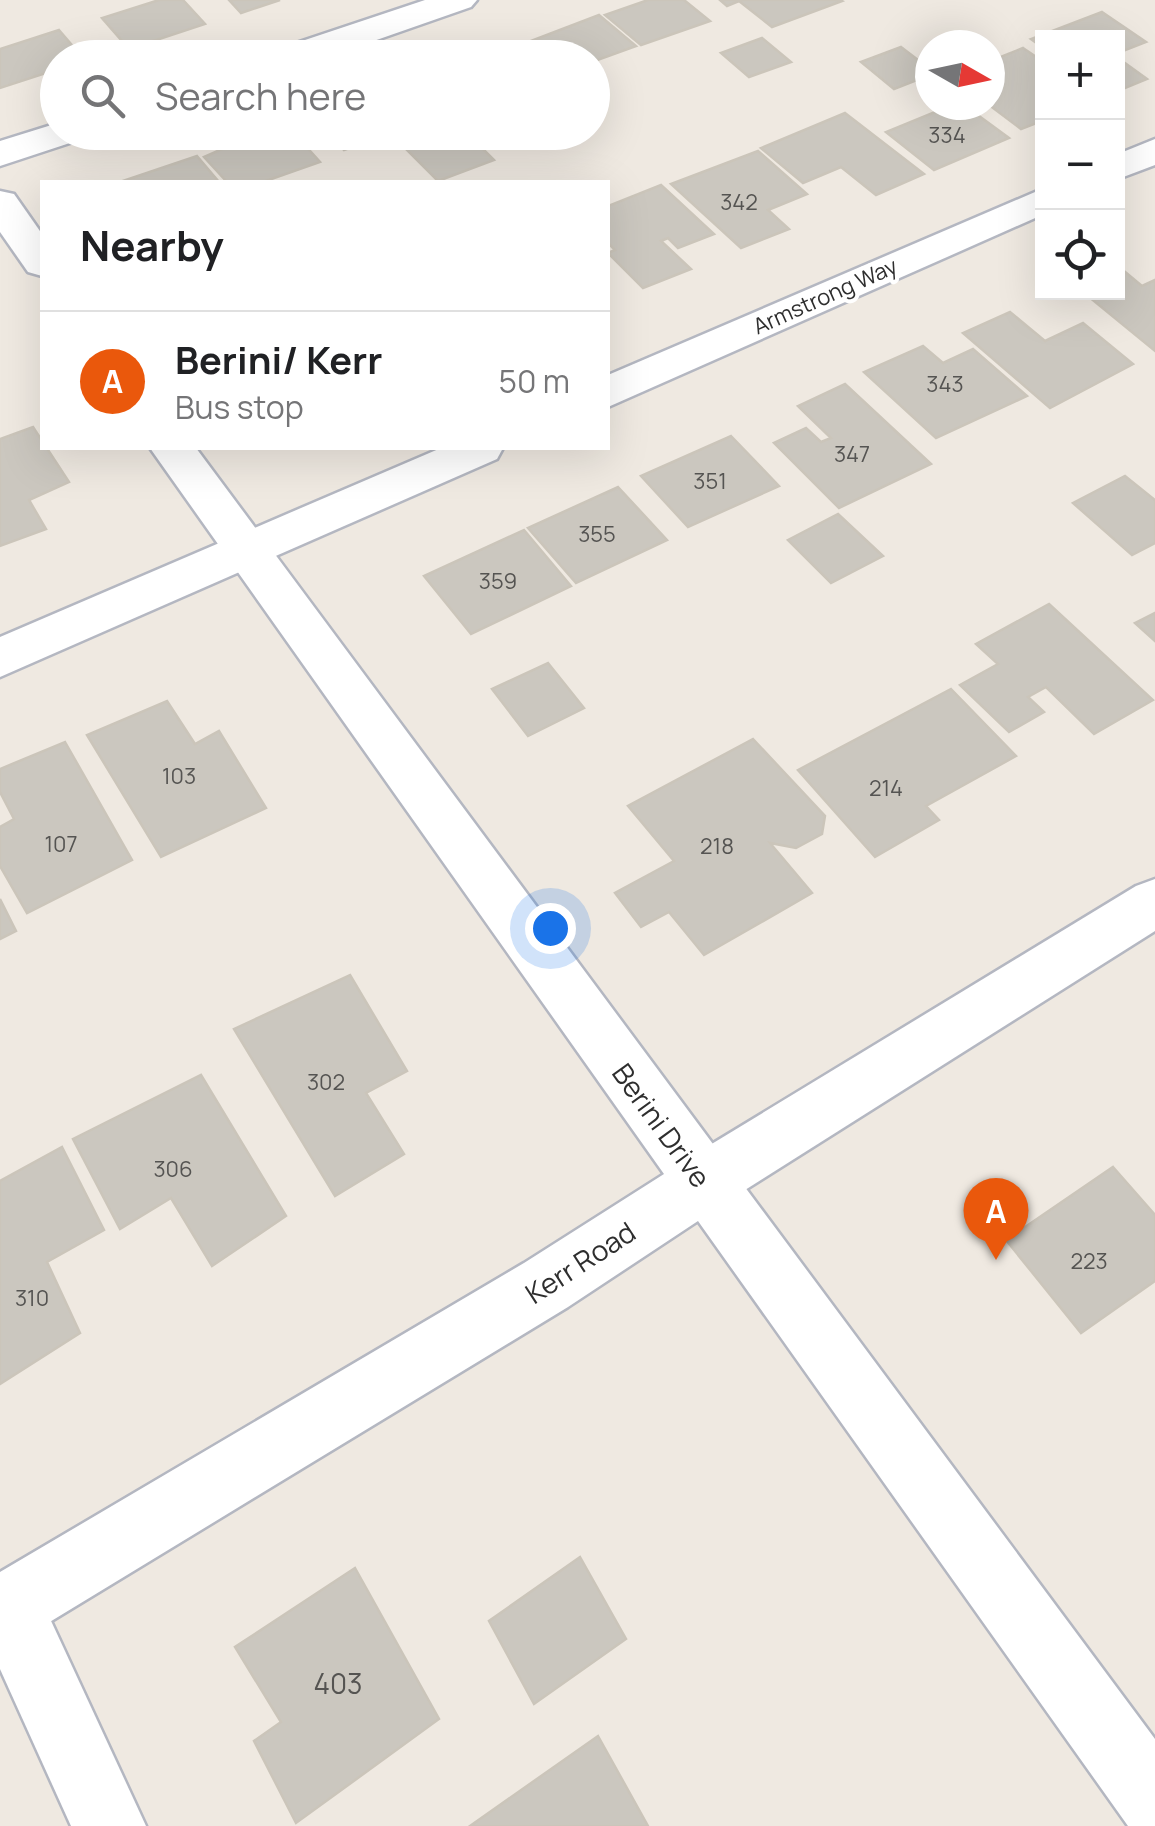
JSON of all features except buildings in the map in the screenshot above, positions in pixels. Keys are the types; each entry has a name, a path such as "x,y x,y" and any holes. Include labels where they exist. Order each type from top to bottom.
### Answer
{"street":[{"path":"341,40 459,0"},
{"path":"0,154 40,141"},
{"path":"1125,165 1155,151"},
{"path":"0,203 40,260"},
{"name":"Armstrong Way","path":"610,391 1035,203"},
{"name":"Berini Drive","path":"173,450 1155,1801"},
{"path":"0,658 476,450"},
{"name":"Kerr Road","path":"4,1610 546,1285 704,1182 1155,902"},
{"path":"4,1610 108,1826"}],"place":[{"name":"Berini/ Kerr","path":"996,1260"}]}
